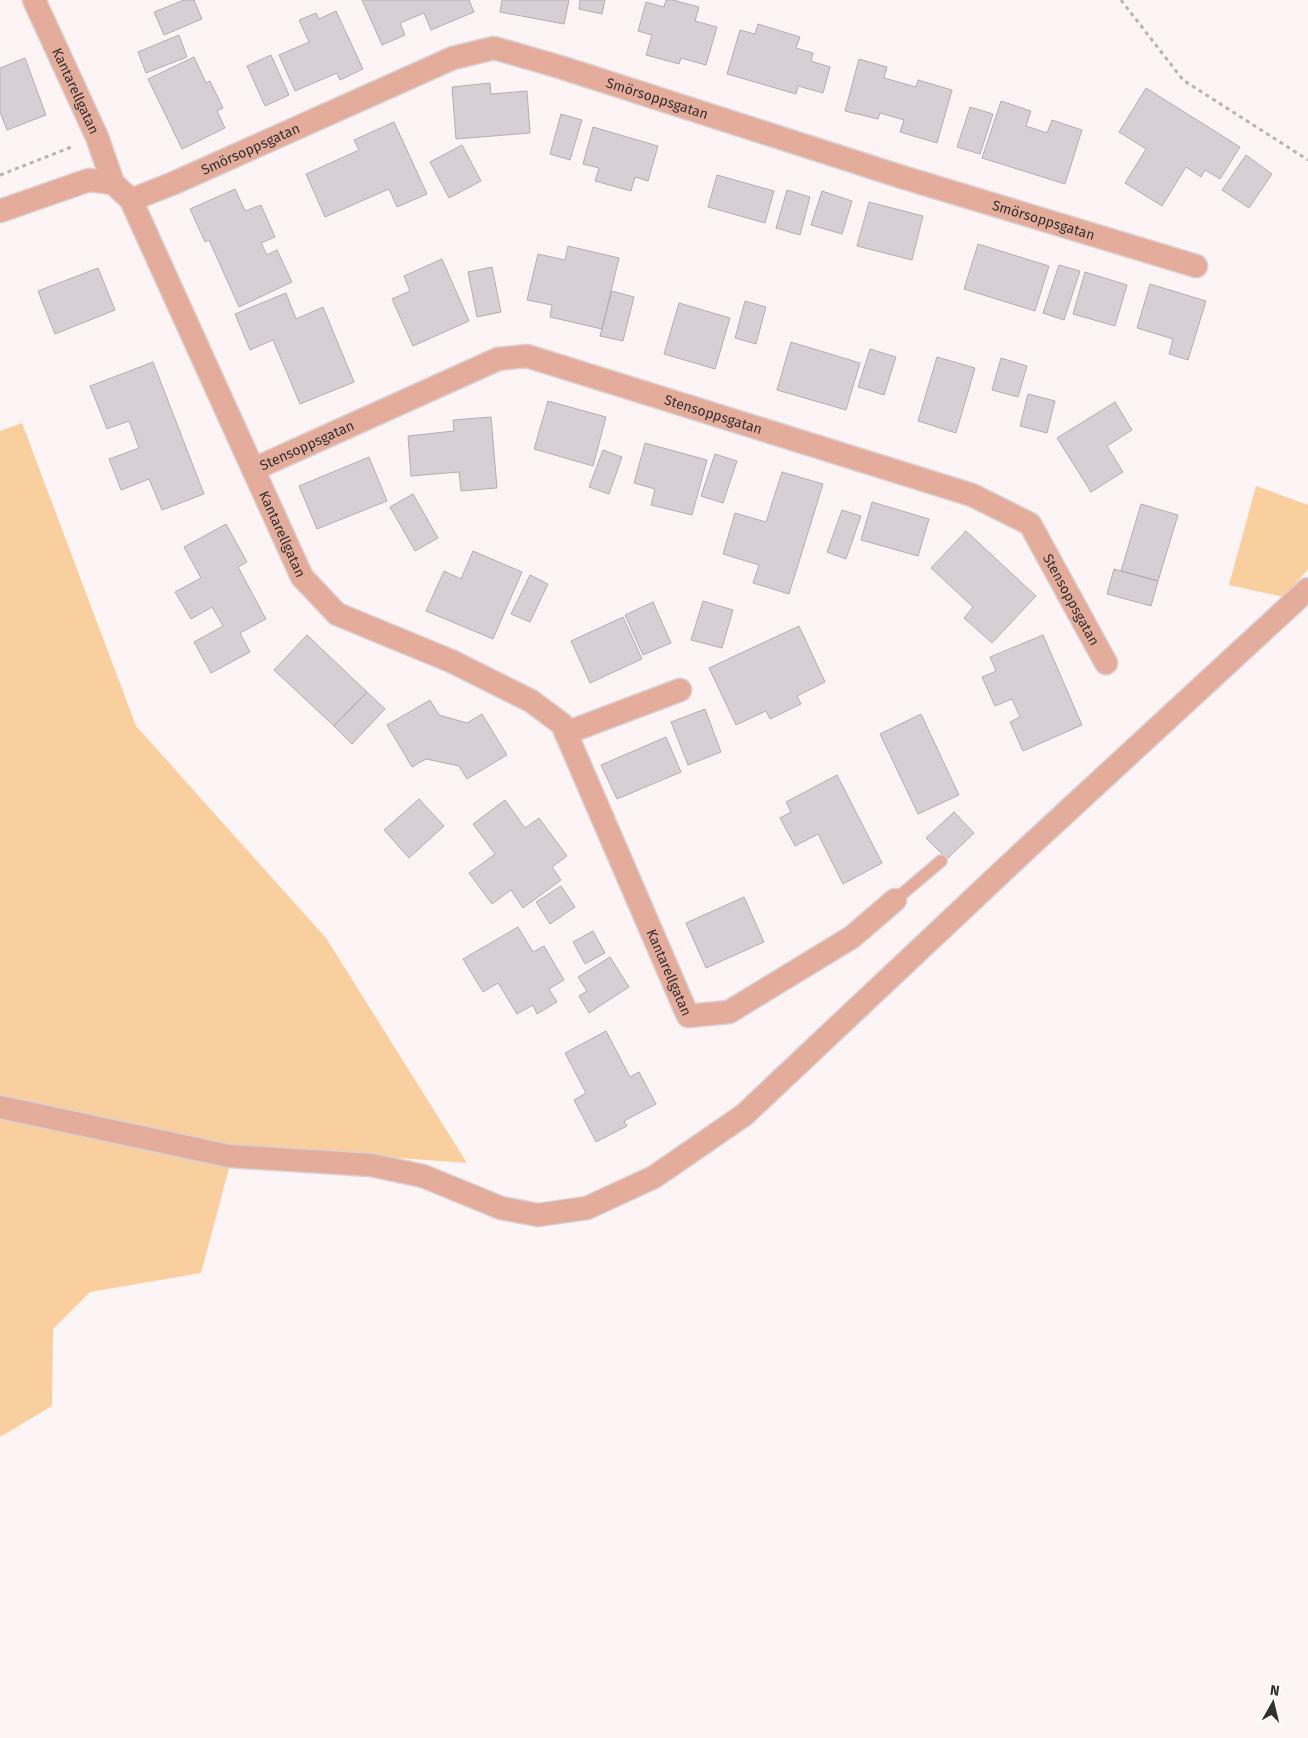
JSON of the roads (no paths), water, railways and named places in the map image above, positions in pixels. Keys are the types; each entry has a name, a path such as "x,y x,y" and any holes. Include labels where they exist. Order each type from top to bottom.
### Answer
{"street":[{"name":"Kantarellgatan","path":"34,0 97,137 113,183 131,200 302,578 337,614 451,661 531,700 562,724 688,1016 729,1012 852,937 895,900"},
{"name":"Smörsoppsgatan","path":"131,200 174,184 453,58 494,48 560,67 902,177 1196,266"},
{"path":"0,211 89,180 113,183"},
{"name":"Stensoppsgatan","path":"254,469 498,359 527,356 972,496 1030,524 1106,664"},
{"path":"0,1107 133,1137 229,1156 371,1165 406,1172 423,1176 501,1208 538,1215 587,1208 654,1177 744,1115 1021,854 1308,589"},
{"path":"566,734 680,690"}],"lane":[{"path":"895,900 941,861"}]}
